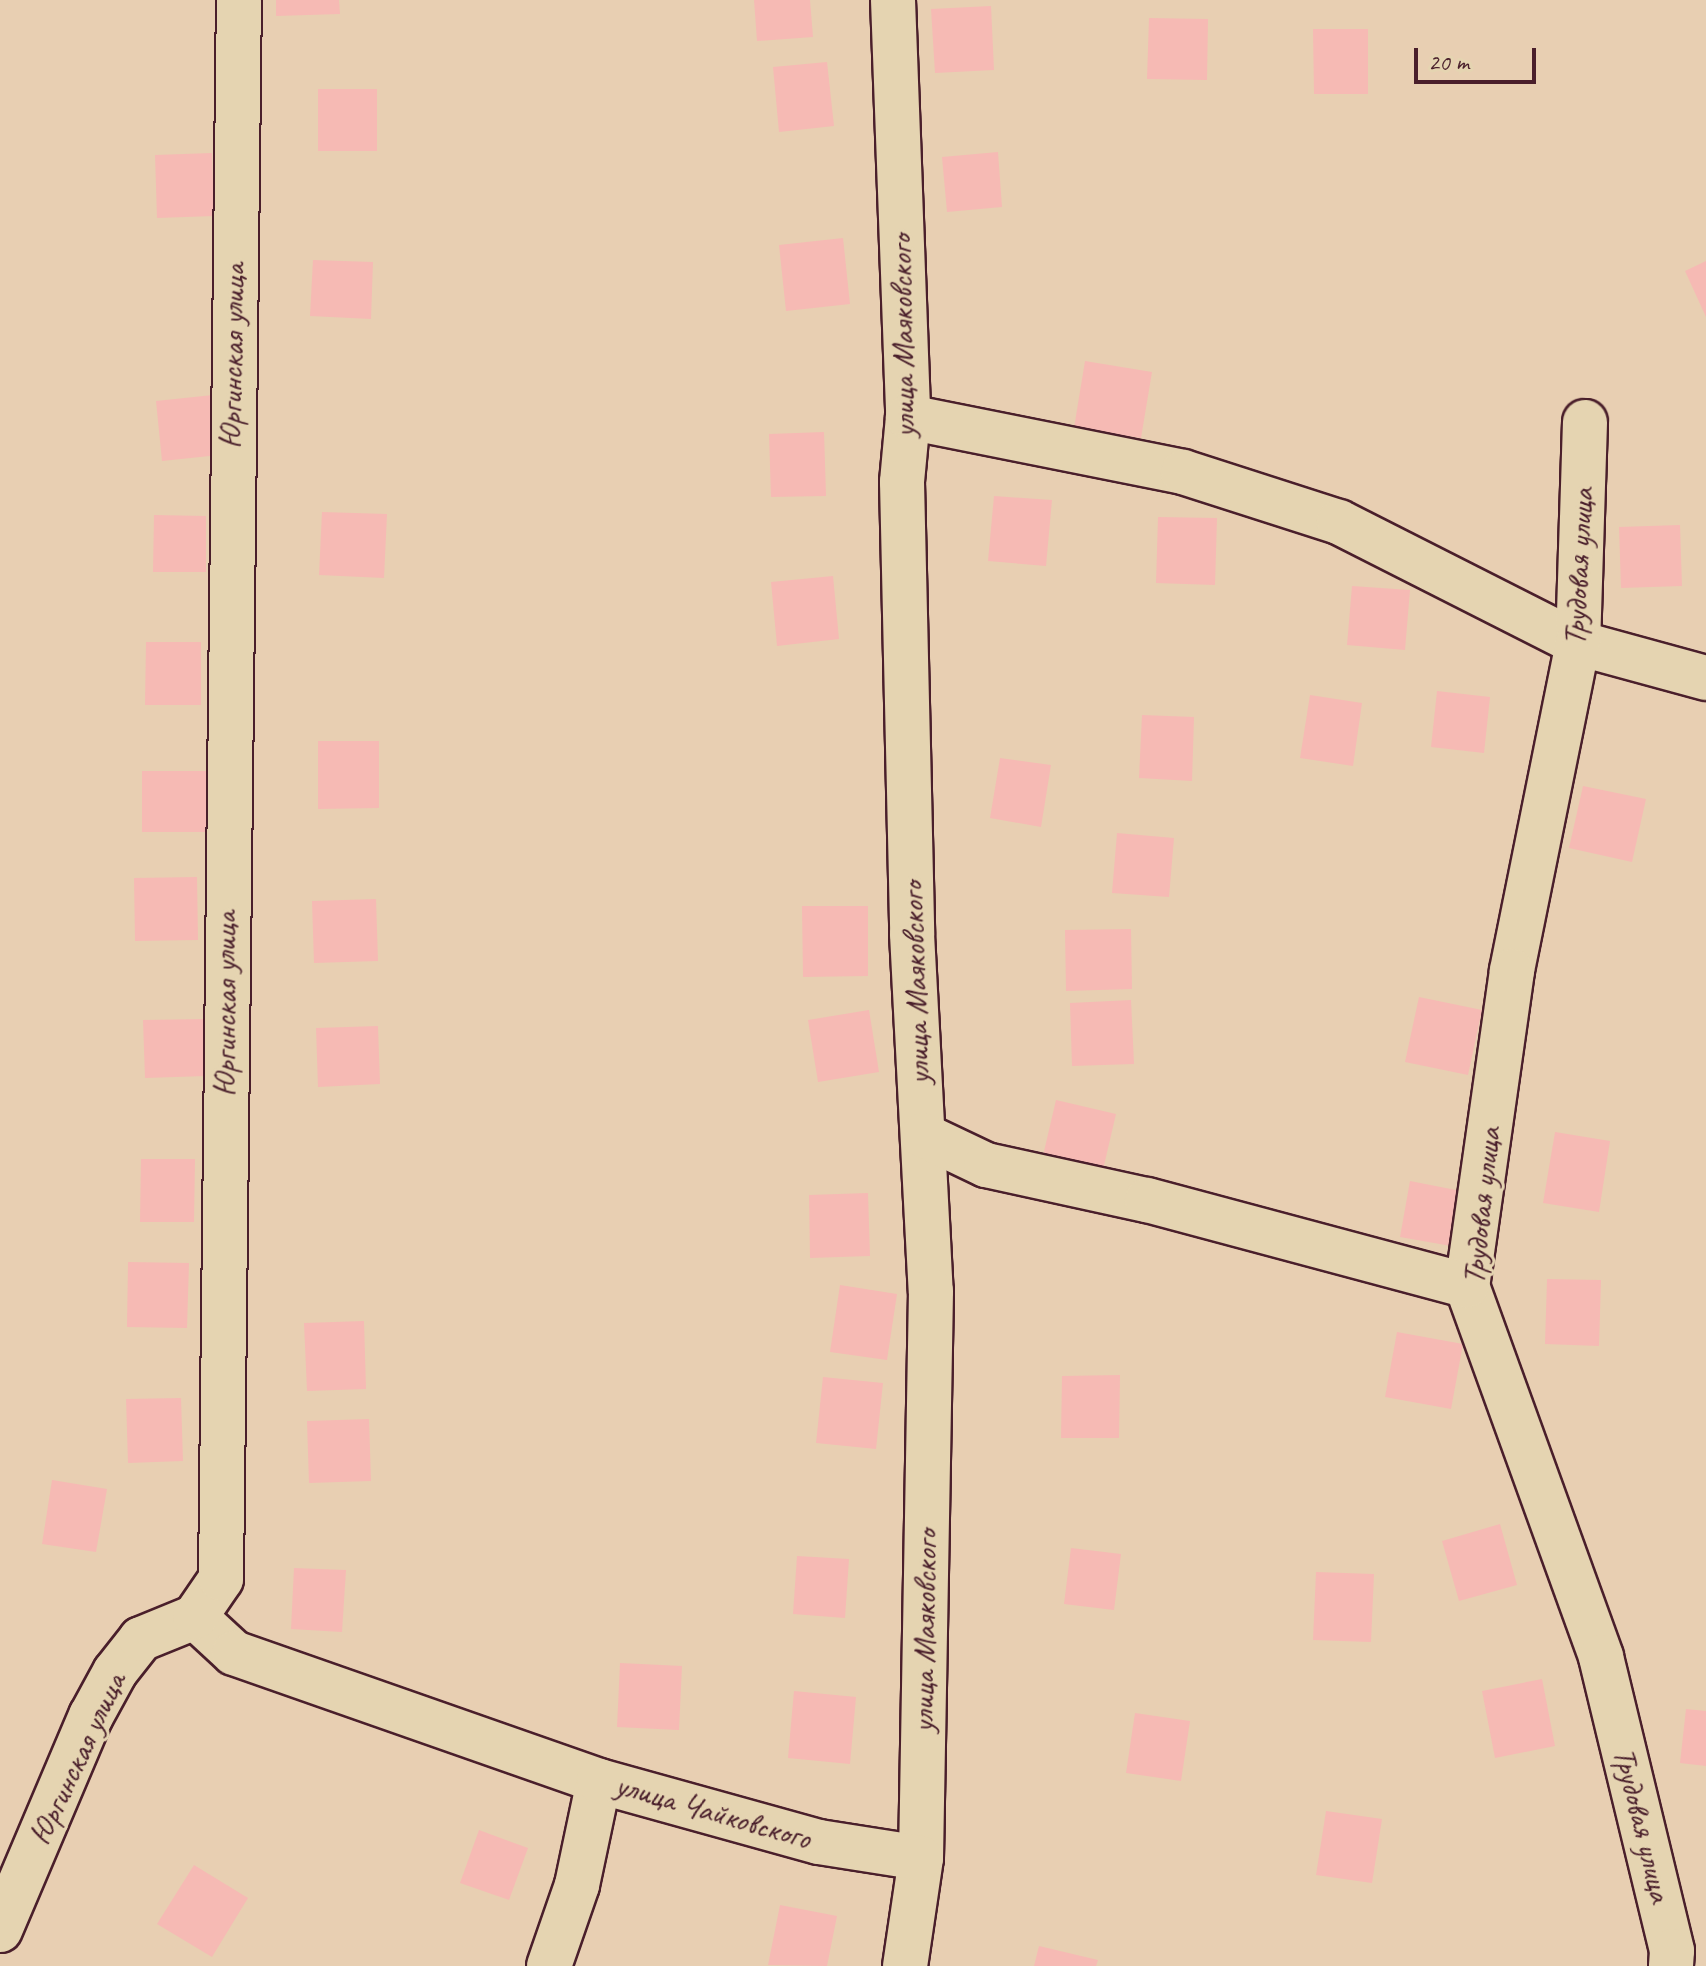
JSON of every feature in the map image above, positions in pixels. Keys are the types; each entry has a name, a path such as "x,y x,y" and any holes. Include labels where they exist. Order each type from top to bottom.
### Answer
{"street":[{"name":"Юргинская улица","path":"0,1930 91,1716 115,1672 141,1639 195,1617 221,1579 239,0"},
{"name":"улица Маяковского","path":"893,0 908,417 902,482 912,934 931,1291 921,1858 905,1966"},
{"path":"908,417 1183,472 1339,522 1578,643 1706,678"},
{"name":"Трудовая улица","path":"1585,422 1578,643 1512,971 1467,1286 1601,1657 1672,1951 1671,1966"},
{"path":"923,1135 986,1165 1176,1208 1467,1286"},
{"path":"195,1617 234,1653 599,1781"},
{"name":"улица Чайковского","path":"549,1966 577,1885 599,1781 819,1842 921,1858"}],"building":[{"path":"276,0 339,0 340,14 276,16"},
{"path":"754,0 810,0 813,37 757,41"},
{"path":"991,6 994,70 935,73 931,9"},
{"path":"1149,18 1208,19 1207,80 1147,79"},
{"path":"1313,29 1368,29 1368,94 1314,94"},
{"path":"827,62 834,126 779,132 773,67"},
{"path":"318,89 377,89 377,151 318,151"},
{"path":"998,152 1002,207 947,212 942,157"},
{"path":"212,153 214,216 157,218 155,155"},
{"path":"843,238 850,304 786,311 779,245"},
{"path":"313,260 373,262 371,319 310,316"},
{"path":"1706,261 1706,317 1685,271"},
{"path":"1085,361 1152,372 1141,438 1074,428"},
{"path":"213,395 219,455 162,461 156,401"},
{"path":"824,432 826,496 771,497 769,434"},
{"path":"994,496 1052,500 1046,566 988,561"},
{"path":"322,512 387,514 384,578 319,575"},
{"path":"154,515 206,516 206,572 153,572"},
{"path":"1158,517 1217,518 1215,585 1156,583"},
{"path":"1680,525 1682,586 1621,588 1619,527"},
{"path":"833,576 839,639 777,646 771,582"},
{"path":"1352,586 1410,590 1405,650 1347,645"},
{"path":"146,642 201,642 201,705 145,705"},
{"path":"1437,691 1490,697 1484,753 1431,747"},
{"path":"1310,695 1362,703 1353,766 1300,758"},
{"path":"1142,715 1194,717 1192,781 1139,778"},
{"path":"318,741 379,741 379,808 318,809"},
{"path":"1000,758 1051,765 1041,827 990,818"},
{"path":"142,771 207,771 207,832 142,832"},
{"path":"1583,786 1646,799 1632,862 1569,848"},
{"path":"1117,833 1174,838 1169,897 1112,893"},
{"path":"197,877 198,940 135,941 134,878"},
{"path":"376,899 378,961 314,963 312,901"},
{"path":"802,906 868,906 868,976 803,977"},
{"path":"1131,929 1132,989 1066,991 1065,930"},
{"path":"1419,997 1482,1010 1468,1075 1405,1062"},
{"path":"1131,1000 1134,1064 1072,1066 1070,1003"},
{"path":"869,1010 879,1072 818,1082 808,1020"},
{"path":"204,1019 206,1076 145,1078 143,1020"},
{"path":"378,1026 380,1084 318,1087 316,1028"},
{"path":"1056,1100 1116,1114 1102,1174 1042,1160"},
{"path":"1555,1132 1610,1141 1599,1212 1543,1203"},
{"path":"141,1159 195,1159 194,1222 140,1222"},
{"path":"1410,1181 1461,1191 1451,1246 1400,1237"},
{"path":"868,1193 870,1256 810,1258 809,1195"},
{"path":"128,1262 189,1263 187,1328 127,1327"},
{"path":"1547,1279 1601,1280 1599,1346 1545,1344"},
{"path":"840,1285 897,1294 887,1360 830,1352"},
{"path":"364,1321 366,1389 307,1391 304,1323"},
{"path":"1397,1332 1463,1344 1451,1409 1385,1397"},
{"path":"1120,1375 1119,1438 1061,1438 1062,1376"},
{"path":"823,1377 883,1383 876,1449 816,1443"},
{"path":"181,1398 183,1461 128,1463 126,1399"},
{"path":"369,1419 371,1481 309,1483 307,1421"},
{"path":"52,1480 107,1489 96,1552 42,1544"},
{"path":"1500,1524 1517,1585 1459,1601 1442,1541"},
{"path":"1071,1548 1121,1554 1114,1610 1064,1604"},
{"path":"797,1556 849,1559 845,1618 793,1614"},
{"path":"294,1568 346,1570 342,1632 291,1629"},
{"path":"1316,1572 1374,1574 1371,1642 1313,1640"},
{"path":"620,1663 682,1666 679,1730 617,1727"},
{"path":"1542,1679 1555,1746 1495,1758 1482,1691"},
{"path":"794,1691 856,1697 850,1764 788,1758"},
{"path":"1686,1709 1706,1711 1706,1766 1680,1763"},
{"path":"1135,1713 1190,1721 1181,1781 1126,1773"},
{"path":"1326,1811 1382,1819 1372,1883 1316,1875"},
{"path":"479,1830 528,1848 509,1900 460,1883"},
{"path":"194,1865 248,1898 212,1957 157,1924"},
{"path":"780,1905 837,1916 827,1966 768,1965"},
{"path":"1039,1946 1098,1960 1096,1966 1034,1966"}]}
